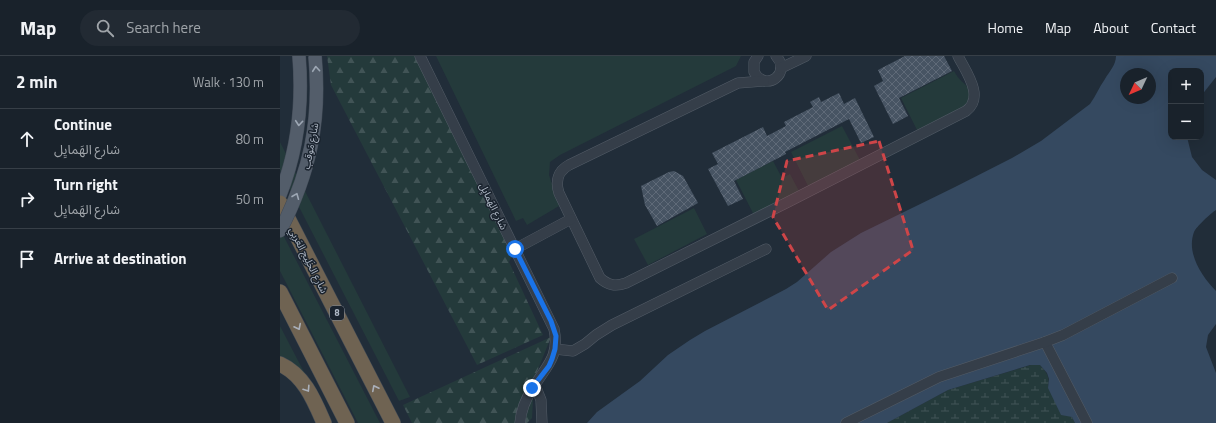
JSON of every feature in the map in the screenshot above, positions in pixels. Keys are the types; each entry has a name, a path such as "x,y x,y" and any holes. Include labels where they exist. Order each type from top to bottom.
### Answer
{"highway":[{"name":"شارع الخَلِيج العَربِي","path":"280,203 393,423"},
{"path":"280,292 347,423"},
{"path":"280,364 291,370 300,378 324,423"}],"main road":[{"name":"شارع مَوقب","path":"280,195 293,155 298,130 301,104 299,56"},
{"name":"شارع مَوقب","path":"280,232 301,185 309,158 314,131 316,104 317,76 315,56"}],"street":[{"name":"شارع الهَمايِل","path":"420,56 551,321 556,336 555,349 549,366 535,385 523,408 520,423"},
{"path":"776,56 780,62 781,68 779,75 774,79 738,83 565,167 559,175 557,184 559,193 600,278 605,282 612,285 626,283 966,111 973,105 975,96 973,87 958,56"},
{"path":"781,68 806,56"},
{"path":"754,60 756,75 764,81"},
{"path":"738,83 754,60"},
{"path":"515,249 571,219"},
{"path":"555,349 572,351 578,349 596,335 612,326 766,248"},
{"path":"846,423 939,377 1063,335 1172,278"},
{"path":"1045,342 1087,423"},
{"path":"535,385 541,400 542,423"}],"highlighted area":[{"path":"879,141 913,250 828,310 773,217 787,161"}],"green space":[{"path":"327,56 415,56 514,252 509,262 543,335 477,365 331,85"},
{"path":"436,56 741,56 736,66 560,155 550,162 549,175 559,206 527,225 523,218 516,221"},
{"path":"954,71 970,90 969,104 917,130 901,98"},
{"path":"842,126 860,160 808,186 791,152"},
{"path":"280,142 410,397 399,401 280,170"},
{"path":"773,161 782,178 790,174 799,191 754,215 736,180"},
{"path":"694,208 707,234 648,265 634,239"},
{"path":"280,229 380,423 358,423 280,271"},
{"path":"280,326 305,374 280,358"},
{"path":"551,337 534,379 532,418 527,423 412,423 403,405"},
{"path":"1031,365 1040,365 1044,370 1048,378 1048,388 1072,417 1075,423 887,423 948,390"}],"water":[{"path":"1116,56 1216,56 1216,77 1204,92 1204,68 1168,68 1168,140 1188,140 1192,157 1202,170 1216,180 1216,210 1207,217 1194,232 1192,248 1201,272 1216,291 1216,324 1208,335 1206,347 1216,373 1216,423 1075,423 1072,417 1061,415 1048,388 1049,379 1047,373 1040,365 1030,365 948,390 887,423 587,423 597,412 640,381 668,355 705,331 786,289 797,282 831,252 861,233 1012,158 1041,141 1090,104 1115,62"}],"building":[{"path":"905,56 944,56 952,71 899,98 908,116 893,124 874,86 883,81 878,70"},
{"path":"839,93 844,104 855,98 874,137 861,143 849,119 785,152 786,154 734,181 743,199 728,206 708,169 718,164 712,153 763,127 767,136 786,126 784,122 813,107 810,102 819,97 821,102"},
{"path":"674,171 683,176 698,203 657,226 645,205 641,186"}],"route":[{"path":"515,249 551,321 556,336 555,352 549,366 532,388"}]}
